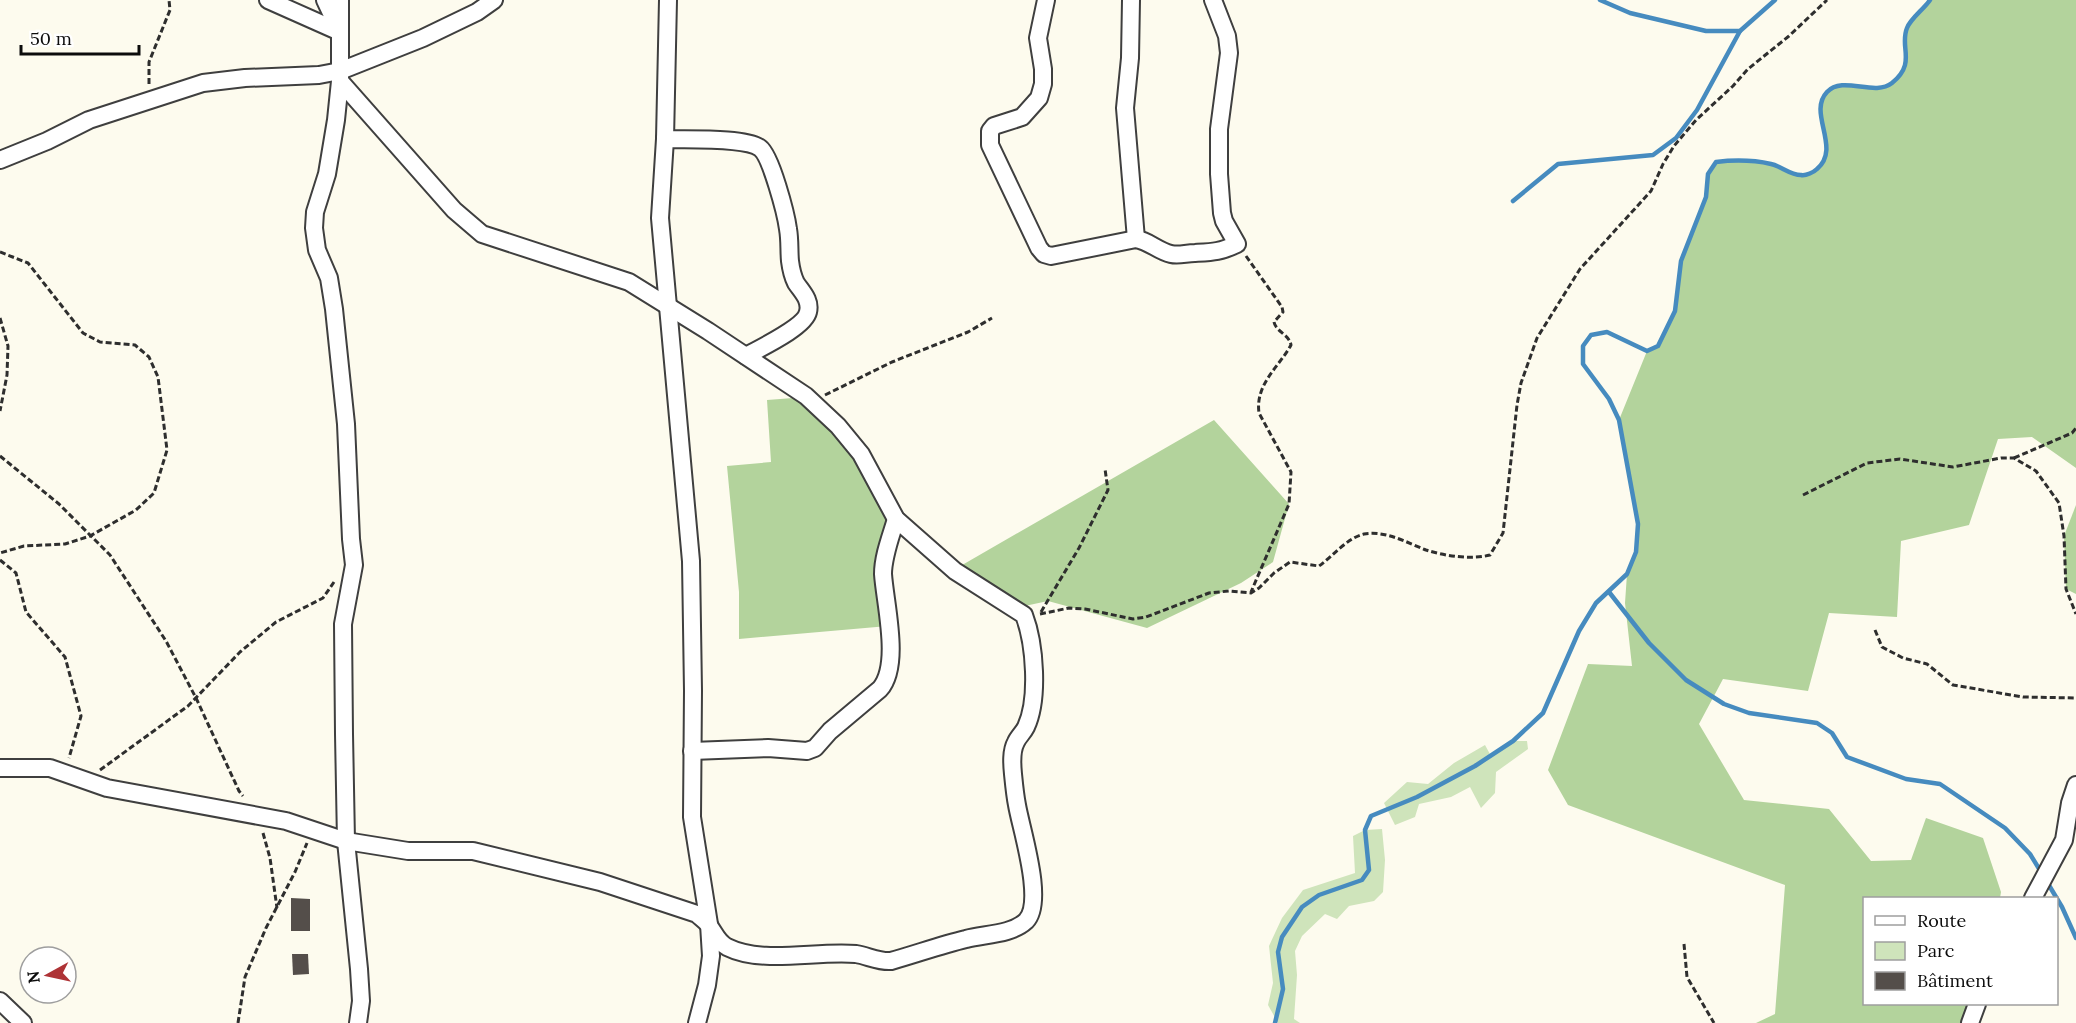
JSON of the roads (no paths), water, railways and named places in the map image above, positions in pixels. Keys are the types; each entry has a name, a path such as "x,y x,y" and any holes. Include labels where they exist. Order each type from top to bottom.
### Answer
{"street":[{"path":"268,0 340,16"},
{"path":"325,0 332,15 340,16"},
{"path":"1,156 47,141 89,120 203,83 245,78 340,76 477,12 494,0"},
{"path":"668,0 665,139 660,218 691,561 692,817 709,924 711,956 707,986 697,1023"},
{"path":"1046,0 1038,38 1043,69 1043,84 1039,98 1022,117 994,126 990,131 990,145 1044,254 1057,255 1136,239 1149,242 1169,254 1182,255 1223,251 1236,244 1222,213 1219,129 1229,53 1227,36 1213,0"},
{"path":"1131,0 1130,58 1125,108 1136,239"},
{"path":"340,16 340,76 327,174 315,212 314,228 317,250 329,278 334,309 346,424 354,566 343,624 346,841 359,969 358,1023"},
{"path":"0,768 50,768 106,788 286,821 346,841 408,850 473,851 600,882 697,914 709,924 718,940 738,951 788,956 858,954 883,962 891,961 967,938 996,933 1026,921 1030,913 1032,870 1017,804 1012,764 1015,743 1026,727 1032,704 1034,670 1028,624 1032,615 955,571 896,519 861,454 813,401 629,282 482,234 454,210 340,76"},
{"path":"665,139 745,142 759,147 766,154 773,171 788,230 793,274 797,285 804,293 808,312 804,321 793,329 746,356"},
{"path":"692,751 768,748 807,751 815,748 830,731 880,689 889,673 890,627 883,572 896,519"},
{"path":"2034,897 2064,840 2070,803 2076,785"},
{"path":"0,1001 23,1023"},
{"path":"1970,1023 1977,1005"}],"waterway":[{"path":"1600,0 1630,13 1706,31 1740,31 1775,0"},
{"path":"1275,1023 1283,989 1278,952 1282,937 1302,907 1319,895 1362,880 1369,870 1365,830 1371,816 1417,797 1475,766 1513,741 1543,713 1579,631 1596,603 1627,574 1636,552 1638,524 1619,420 1609,399 1583,364 1583,346 1591,335 1607,332 1647,351 1658,346 1675,311 1681,261 1706,197 1708,174 1716,162 1764,163 1801,175 1816,170 1824,161 1826,151 1821,110 1822,100 1827,92 1841,85 1876,88 1892,83 1904,69 1906,62 1907,28 1930,0"},
{"path":"1513,201 1558,164 1653,155 1676,138 1697,110 1740,31"},
{"path":"1609,592 1649,643 1686,680 1724,704 1749,713 1817,723 1832,733 1847,757 1906,779 1940,784 2005,828 2030,854 2041,872"},
{"path":"2047,882 2056,897"},
{"path":"2058,900 2076,938"}]}
